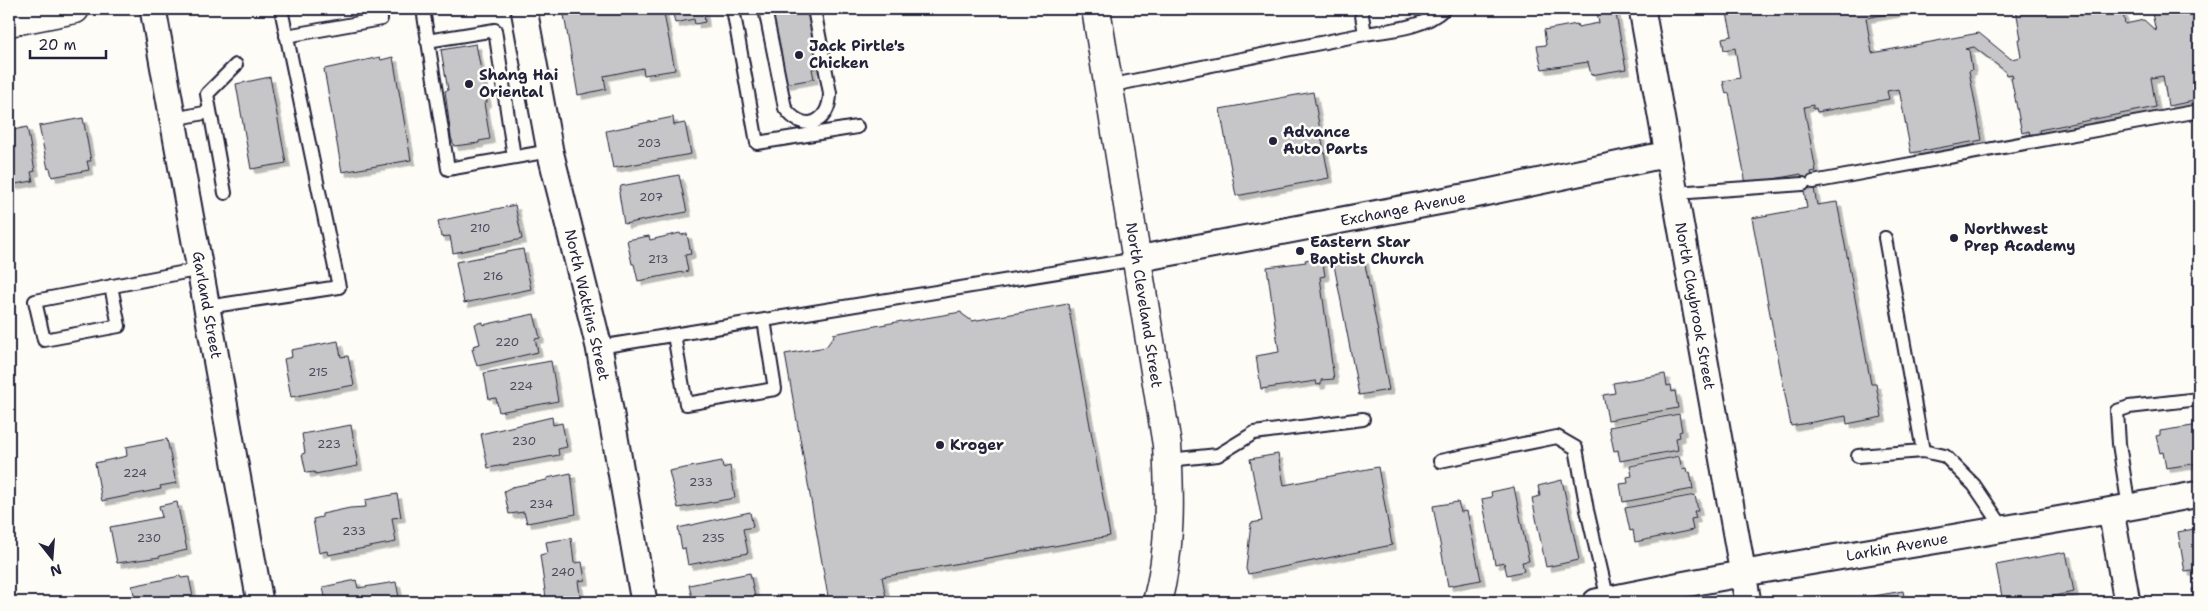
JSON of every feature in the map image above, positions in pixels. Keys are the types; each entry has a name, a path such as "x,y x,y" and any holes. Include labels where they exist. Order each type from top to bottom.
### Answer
{"main road":[{"path":"9,22 75,9"},
{"name":"North Cleveland Street","path":"1096,9 1167,445 1170,517 1163,580 1157,602"}],"street":[{"name":"Garland Street","path":"153,9 260,602"},
{"name":"North Watkins Street","path":"524,9 550,151 599,347 644,602"},
{"name":"North Claybrook Street","path":"1642,9 1748,602"},
{"name":"Exchange Avenue","path":"1137,259 1479,194 1668,154"},
{"name":"Larkin Avenue","path":"1602,601 1742,573 2199,494"},
{"path":"2120,509 2127,602"}],"lane":[{"path":"208,307 339,288 281,9"},
{"path":"423,9 448,169 550,151"},
{"path":"732,9 757,143 857,127"},
{"path":"765,9 785,108 791,118 810,123 826,115 830,105 830,93 814,9"},
{"path":"1361,9 1365,34"},
{"path":"1108,86 1365,34 1399,29 1435,17 1444,9"},
{"path":"286,36 382,19"},
{"path":"427,41 495,30 514,157"},
{"path":"225,193 207,94 236,64"},
{"path":"1675,193 1808,183 2199,111"},
{"path":"174,119 210,112"},
{"path":"1885,238 1923,451"},
{"path":"599,347 1137,259"},
{"path":"111,286 119,326 44,340 35,301 111,286 201,269"},
{"path":"674,335 686,404 775,389 764,320"},
{"path":"2120,509 2117,411 2129,407 2199,399"},
{"path":"1168,460 1218,455 1254,433 1363,420"},
{"path":"1440,462 1557,437 1576,448 1602,601"},
{"path":"1858,456 1923,451 1945,456 1974,485 2004,529"}],"building":[{"path":"563,9 663,9 675,70 644,75 643,68 604,76 606,89 578,95"},
{"path":"672,9 703,9 705,22 695,24 694,19 675,23"},
{"path":"771,9 812,9 822,66 812,69 814,79 785,84"},
{"path":"1615,9 1626,69 1591,75 1588,62 1542,69 1537,46 1546,45 1544,30 1577,24 1578,27 1599,23 1597,12"},
{"path":"1726,9 1842,9 1843,12 1858,9 1914,9 1866,18 1872,53 1979,33 2011,59 2021,57 2018,39 2021,39 2016,9 2122,9 2125,24 2144,20 2156,31 2151,9 2199,9 2199,100 2168,106 2163,76 2151,78 2156,107 2039,130 2041,137 2031,139 2029,131 2022,133 2011,78 2013,78 2012,74 2006,75 2005,71 1974,47 1965,49 1969,50 1972,70 1969,71 1982,140 1911,153 1899,89 1887,91 1889,99 1817,112 1816,108 1813,109 1813,105 1804,107 1816,171 1811,172 1817,205 1837,202 1871,384 1876,384 1882,417 1847,424 1846,416 1791,426 1752,218 1807,208 1801,174 1746,184 1729,93 1726,94 1723,81 1740,78 1735,48 1724,50 1722,38 1732,36"},
{"path":"476,44 487,102 484,103 490,139 479,141 479,143 454,146 451,137 445,91 448,90 441,50"},
{"path":"380,57 381,60 393,57 411,160 342,172 324,69"},
{"path":"270,77 286,163 251,169 236,84"},
{"name":"Advance Auto Parts","path":"1313,92 1329,178 1236,196 1220,109"},
{"path":"673,117 674,125 685,123 691,154 613,168 606,131"},
{"path":"83,118 91,161 87,161 89,170 52,177 50,168 48,169 39,126"},
{"path":"27,127 35,171 31,172 33,181 9,185 9,131"},
{"path":"679,175 687,212 624,224 619,193 621,186"},
{"path":"515,205 522,239 453,253 450,236 441,237 438,221"},
{"path":"680,233 681,235 687,234 691,254 685,255 688,271 638,281 627,240 649,236 650,240"},
{"path":"523,249 531,289 464,303 456,262"},
{"path":"1322,257 1325,276 1320,277 1334,379 1321,380 1321,384 1317,385 1316,381 1261,389 1256,356 1279,352 1267,267 1306,262 1305,260"},
{"path":"1364,259 1389,390 1359,395 1334,265"},
{"path":"1068,304 1110,536 882,577 887,602 829,602 785,354 826,347 834,336 833,334 902,321 961,312 972,321"},
{"path":"534,314 540,338 535,339 538,352 477,366 472,349 474,349 473,346 480,344 475,324 483,322 483,325"},
{"path":"338,341 341,357 348,356 354,385 291,397 284,359 292,357 291,350"},
{"path":"551,361 558,401 499,412 496,398 489,399 484,373"},
{"path":"1665,374 1667,386 1671,385 1672,392 1675,391 1678,408 1608,420 1603,395 1615,393 1613,383"},
{"path":"1679,414 1682,431 1679,432 1680,437 1676,438 1678,450 1620,461 1618,450 1614,451 1609,427"},
{"path":"552,417 553,425 562,423 567,447 558,449 559,455 488,468 481,434"},
{"path":"351,425 358,466 315,474 315,472 306,473 302,454 305,453 302,434"},
{"path":"2199,425 2199,463 2166,468 2163,452 2160,453 2156,436 2160,435 2160,431"},
{"path":"167,439 176,483 160,486 161,489 102,501 95,463 127,456 126,447"},
{"path":"1278,454 1284,485 1378,467 1392,545 1248,574 1246,569 1251,523 1262,521 1250,459"},
{"path":"1679,456 1682,469 1686,468 1687,473 1690,472 1693,489 1623,502 1620,484 1628,483 1627,477 1632,476 1630,466"},
{"path":"722,461 723,468 730,466 735,498 678,508 669,471"},
{"path":"571,473 576,514 527,523 524,512 509,514 504,491 512,487"},
{"path":"1562,480 1579,560 1546,567 1532,498 1540,496 1538,486"},
{"path":"1514,487 1529,561 1522,562 1524,571 1507,575 1504,562 1495,564 1482,499 1492,497 1491,492"},
{"path":"397,494 401,517 392,518 396,542 328,555 327,551 319,553 313,519 322,517 322,514 350,508 366,507 365,500"},
{"path":"1695,495 1698,511 1694,511 1696,518 1691,519 1693,530 1635,542 1633,530 1630,531 1625,508"},
{"path":"177,502 187,550 160,557 117,563 110,527 162,517 159,506"},
{"path":"1458,502 1461,512 1467,511 1481,580 1448,586 1433,506"},
{"path":"750,512 753,527 743,529 748,553 688,565 685,548 682,549 678,528"},
{"path":"2199,528 2199,570 2185,572 2178,532"},
{"path":"571,538 574,563 582,562 585,580 578,581 581,602 551,602 551,598 546,598 540,555 548,553 546,542"},
{"path":"2066,552 2074,592 2022,602 2003,602 1996,565"},
{"path":"750,573 756,602 693,602 689,585"},
{"path":"180,576 181,578 189,577 194,602 136,602 132,586"},
{"path":"356,580 358,588 396,582 400,602 326,602 323,587"},
{"path":"2199,588 2199,602 2194,602 2192,589"},
{"path":"1903,591 1905,602 1839,602"}],"place":[{"name":"Jack Pirtle's Chicken","path":"799,55"},
{"name":"Shang Hai Oriental","path":"469,84"},
{"name":"Advance Auto Parts","path":"1273,141"},
{"name":"Northwest Prep Academy","path":"1954,238"},
{"name":"Eastern Star Baptist Church","path":"1300,251"},
{"name":"Kroger","path":"940,445"}]}
